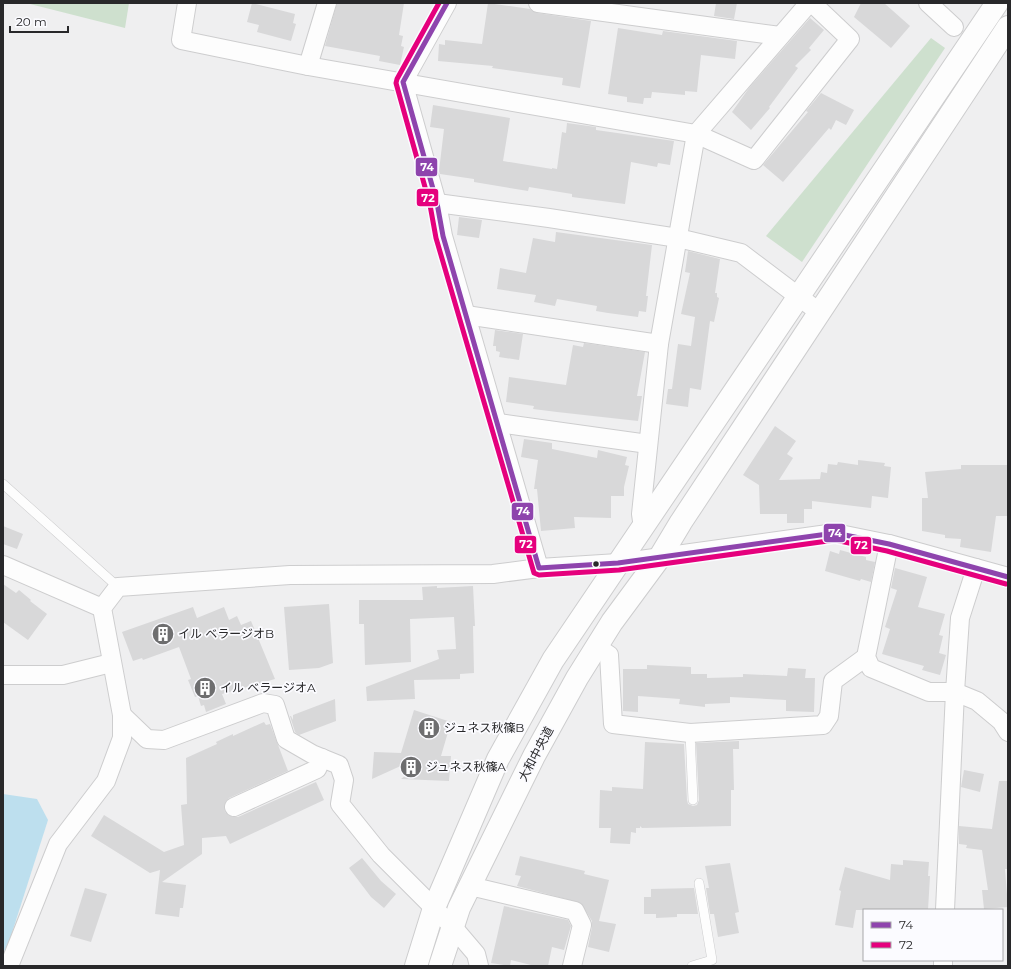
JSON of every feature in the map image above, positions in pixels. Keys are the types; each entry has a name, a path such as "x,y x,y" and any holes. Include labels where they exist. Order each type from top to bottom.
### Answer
{"street":[{"path":"187,3 181,40 308,66 696,134 754,160 850,39 810,3 696,134 659,344 641,514 643,528"},
{"path":"308,66 327,3"},
{"path":"447,3 403,82 437,203 443,236 539,568"},
{"path":"538,3 780,36"},
{"path":"928,3 954,27"},
{"path":"416,966 434,908 498,759 552,660 643,528 675,478 997,3"},
{"name":"大和中央道","path":"440,966 453,927 470,886 534,756 577,678 612,622 660,557 681,522 1008,27"},
{"path":"437,203 549,218 678,238 741,254 819,312"},
{"path":"466,315 659,344"},
{"path":"498,424 648,444"},
{"path":"645,472 648,479 656,483 675,478"},
{"path":"9,966 58,844 106,781 122,738 122,715 102,608 118,587 290,575 493,574 539,568 618,563 834,533 889,544 1008,577"},
{"path":"889,544 866,657 870,668 929,692 955,692 977,702 1001,721 1008,732"},
{"path":"3,565 102,608"},
{"path":"945,909 960,618 976,568"},
{"path":"597,647 609,655 613,724 690,733 823,725 829,716 833,680 866,657"},
{"path":"3,675 63,674 111,662"},
{"path":"122,715 147,739 164,740 263,703 275,705 286,739 322,758 339,765 344,780 340,804 381,855 453,927 476,954 480,966"},
{"path":"234,807 317,770 322,758"},
{"path":"470,886 575,911 582,925 572,966"}],"lane":[{"path":"3,484 118,587"},
{"path":"690,733 693,800"},
{"path":"692,966 712,960 699,884"}],"green space":[{"path":"26,3 129,3 125,28"},
{"path":"931,38 945,48 802,262 766,236"}],"water":[{"path":"3,794 37,799 48,820 10,939 3,954"}],"building":[{"path":"252,3 295,14 293,23 296,24 291,41 257,32 259,25 247,22"},
{"path":"337,3 404,3 399,35 403,36 401,46 404,47 400,65 379,61 380,56 325,46"},
{"path":"488,3 530,9 537,13 591,21 580,88 562,85 563,78 492,68 493,66 438,61 439,44 445,45 445,40 482,44"},
{"path":"716,3 737,3 734,19 714,16"},
{"path":"861,3 884,3 910,26 891,48 854,17"},
{"path":"810,18 824,30 809,48 811,50 795,66 798,68 769,107 770,108 751,130 732,112 749,88"},
{"path":"618,28 662,35 663,31 737,41 735,59 701,55 697,92 685,91 685,95 652,92 651,98 644,98 643,104 627,102 627,97 608,94"},
{"path":"821,93 854,110 846,125 836,120 831,130 829,128 783,182 763,165 808,112 806,111"},
{"path":"433,105 510,118 503,161 557,169 562,132 566,133 567,123 596,127 596,130 674,141 670,165 658,163 657,167 631,162 625,204 572,197 572,194 529,187 528,191 474,182 474,179 440,174 439,171 444,129 430,127"},
{"path":"459,217 482,220 479,238 457,235"},
{"path":"556,232 652,245 646,296 648,296 646,312 639,311 638,317 608,313 596,311 597,306 557,299 555,306 534,302 536,295 497,289 500,268 526,273 533,238 555,242"},
{"path":"688,251 720,259 715,293 717,293 717,297 719,298 714,322 710,321 701,390 690,388 688,407 666,404 668,389 672,389 678,344 691,346 695,317 681,314 690,273 685,272"},
{"path":"495,330 523,334 519,360 499,357 500,352 496,351 496,346 493,346"},
{"path":"584,343 645,352 637,396 642,396 638,421 533,409 534,406 506,402 509,377 566,385 573,345 583,347"},
{"path":"775,426 796,441 787,454 793,458 779,480 820,479 821,472 827,473 828,464 837,465 838,462 858,465 858,460 885,463 884,466 891,467 888,498 872,496 871,508 812,501 812,509 804,509 804,523 787,523 787,514 760,514 759,485 743,475"},
{"path":"524,439 552,443 552,449 597,458 598,450 627,457 625,465 629,466 624,487 624,496 611,496 611,518 574,517 575,528 541,531 537,489 534,489 538,460 521,457"},
{"path":"961,465 1008,465 1008,516 996,516 991,552 960,547 961,539 945,538 945,535 922,531 922,498 928,498 925,472 961,469"},
{"path":"3,526 23,534 17,549 3,544"},
{"path":"840,550 866,557 866,560 875,562 871,582 861,579 860,581 825,571 830,551 839,554"},
{"path":"895,568 927,577 918,607 945,614 939,635 943,636 939,653 946,655 940,675 922,670 924,666 882,654 890,629 885,627 897,590 891,588"},
{"path":"3,584 16,593 19,590 47,614 28,640 3,622"},
{"path":"437,586 437,588 473,586 475,626 473,626 474,673 460,674 460,679 414,680 415,699 367,701 366,687 439,659 437,650 456,649 454,617 410,619 411,662 365,665 364,624 359,624 359,600 423,600 422,587"},
{"path":"329,604 333,663 319,668 289,670 284,607"},
{"path":"193,607 197,618 224,607 229,620 237,616 241,625 251,621 275,679 222,694 226,704 206,712 204,705 201,706 198,696 195,697 188,680 191,679 179,647 143,660 142,658 133,661 122,632"},
{"path":"647,665 691,667 691,674 707,674 707,678 743,677 743,674 787,676 788,668 806,669 805,678 815,678 814,712 786,711 786,700 730,697 730,703 705,704 705,707 679,704 680,699 638,696 638,712 623,711 623,669 647,669"},
{"path":"335,699 336,721 299,735 295,732 290,716 293,720 293,715"},
{"path":"414,710 451,722 441,756 451,756 449,781 401,779 419,765 416,759 372,779 374,752 401,753"},
{"path":"264,722 266,725 270,724 288,771 229,798 224,806 225,812 233,817 238,817 316,782 324,800 230,844 226,836 202,838 202,854 162,882 186,885 183,908 180,908 179,917 155,914 160,870 150,873 91,836 104,815 164,852 184,845 181,805 187,804 186,758 217,744 216,742 233,734 233,736"},
{"path":"739,741 739,749 733,749 734,790 731,790 731,826 642,828 640,826 640,828 636,828 636,833 631,832 630,844 610,843 611,828 599,828 600,790 612,791 612,787 643,789 645,742 684,744 687,800 688,804 693,806 697,805 699,800 696,743"},
{"path":"964,770 984,774 980,792 961,787"},
{"path":"999,781 1008,781 1008,869 1005,869 1008,907 984,909 982,890 988,890 982,850 966,848 967,845 959,844 959,826 992,829"},
{"path":"520,856 585,871 584,874 609,880 599,921 616,924 609,952 588,947 592,921 581,903 517,886 521,876 515,875"},
{"path":"362,858 381,881 396,894 384,908 371,897 349,868"},
{"path":"903,860 929,862 928,876 930,876 928,909 856,910 853,928 835,925 841,891 839,890 845,867 890,880 891,864 903,865"},
{"path":"730,863 739,912 735,913 739,933 718,937 714,914 710,914 706,888 709,888 705,866"},
{"path":"85,888 107,894 91,942 70,936"},
{"path":"694,888 698,914 677,914 677,917 656,918 656,914 644,914 644,897 651,897 651,889"},
{"path":"504,906 568,920 571,926 564,950 552,947 548,966 535,966 511,960 510,966 491,963"}],"transit line":[{"name":"72","path":"439,3 396,83 430,205 436,238 534,573 539,575 619,570 835,540 887,551 1006,584"},
{"name":"74","path":"447,3 403,82 437,203 443,236 539,568 618,563 835,533 889,544 1008,577"}],"place":[{"name":"イル ベラージオB","path":"163,634"},
{"name":"イル ベラージオA","path":"205,688"},
{"name":"ジュネス秋篠B","path":"429,728"},
{"name":"ジュネス秋篠A","path":"411,767"}]}
